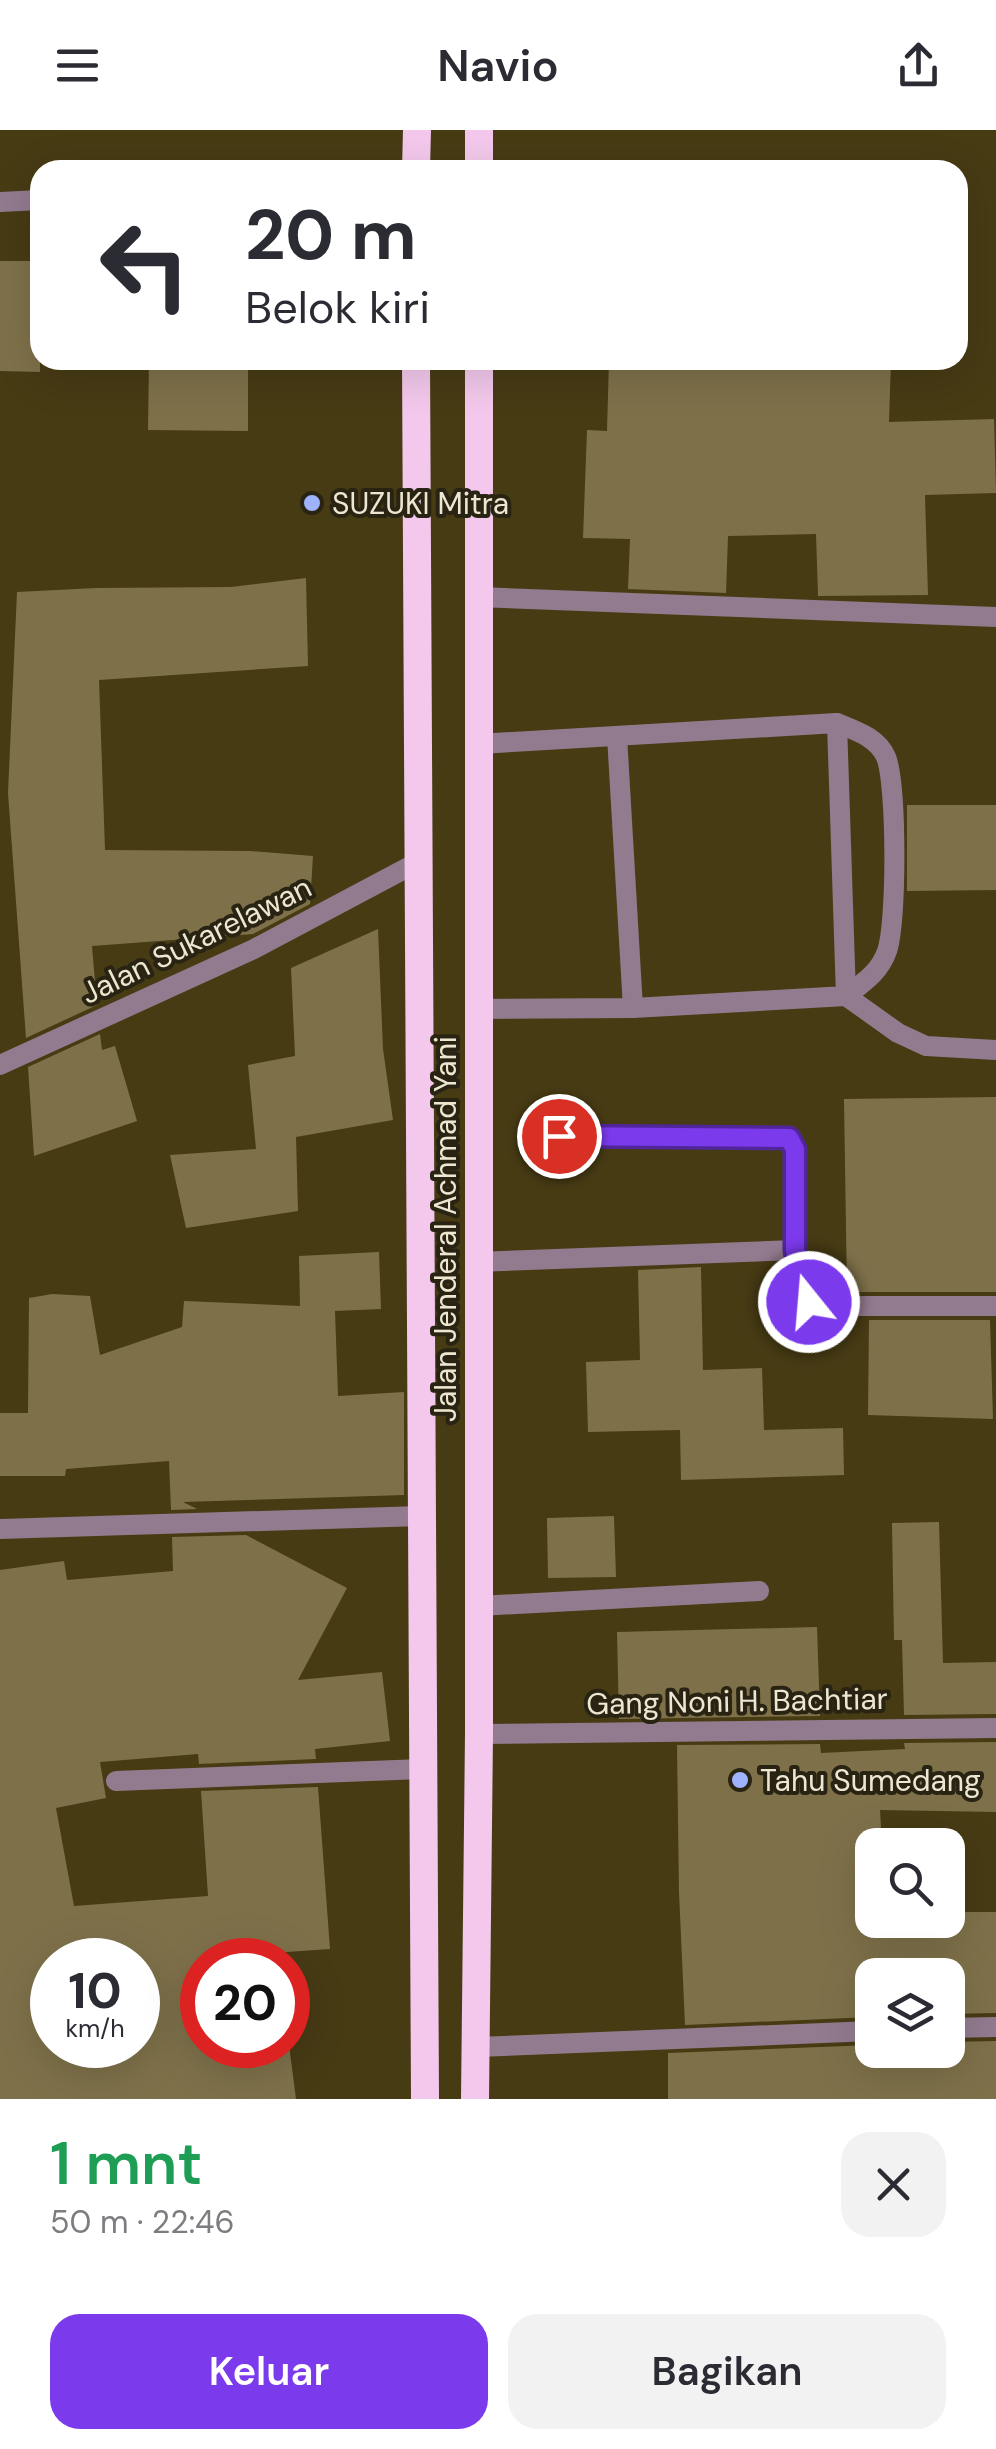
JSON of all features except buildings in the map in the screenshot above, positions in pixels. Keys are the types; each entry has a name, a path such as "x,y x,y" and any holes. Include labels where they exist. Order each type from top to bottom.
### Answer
{"highway":[{"path":"416,160 417,130"},
{"path":"479,130 479,160"},
{"name":"Jalan Jenderal Achmad Yani","path":"416,370 425,2099"},
{"name":"Jalan Jenderal Achmad Yani","path":"475,2099 479,1734 479,370"}],"street":[{"path":"0,202 30,200"},
{"path":"478,596 996,616"},
{"path":"478,744 837,723 869,736 885,755 890,779 893,925 887,951 874,974 846,996 633,1008 478,1009"},
{"path":"837,723 846,996"},
{"path":"617,736 633,1008"},
{"name":"Jalan Sukarelawan","path":"0,1065 254,949 416,862"},
{"path":"846,996 898,1033 926,1046 996,1050"},
{"path":"559,1136 789,1138 795,1149 795,1250 802,1297 817,1306 996,1306"},
{"path":"476,1262 795,1250"},
{"path":"0,1528 421,1516"},
{"path":"478,1606 759,1591"},
{"name":"Gang Noni H. Bachtiar","path":"479,1734 996,1728"},
{"path":"116,1781 422,1769"},
{"path":"965,2027 996,2026"},
{"path":"477,2047 855,2033"}],"place":[{"name":"SUZUKI Mitra","path":"312,503"},
{"name":"Tahu Sumedang","path":"740,1780"}],"route":[{"path":"559,1136 789,1138 795,1149 796,1270 802,1297 809,1302"}]}
